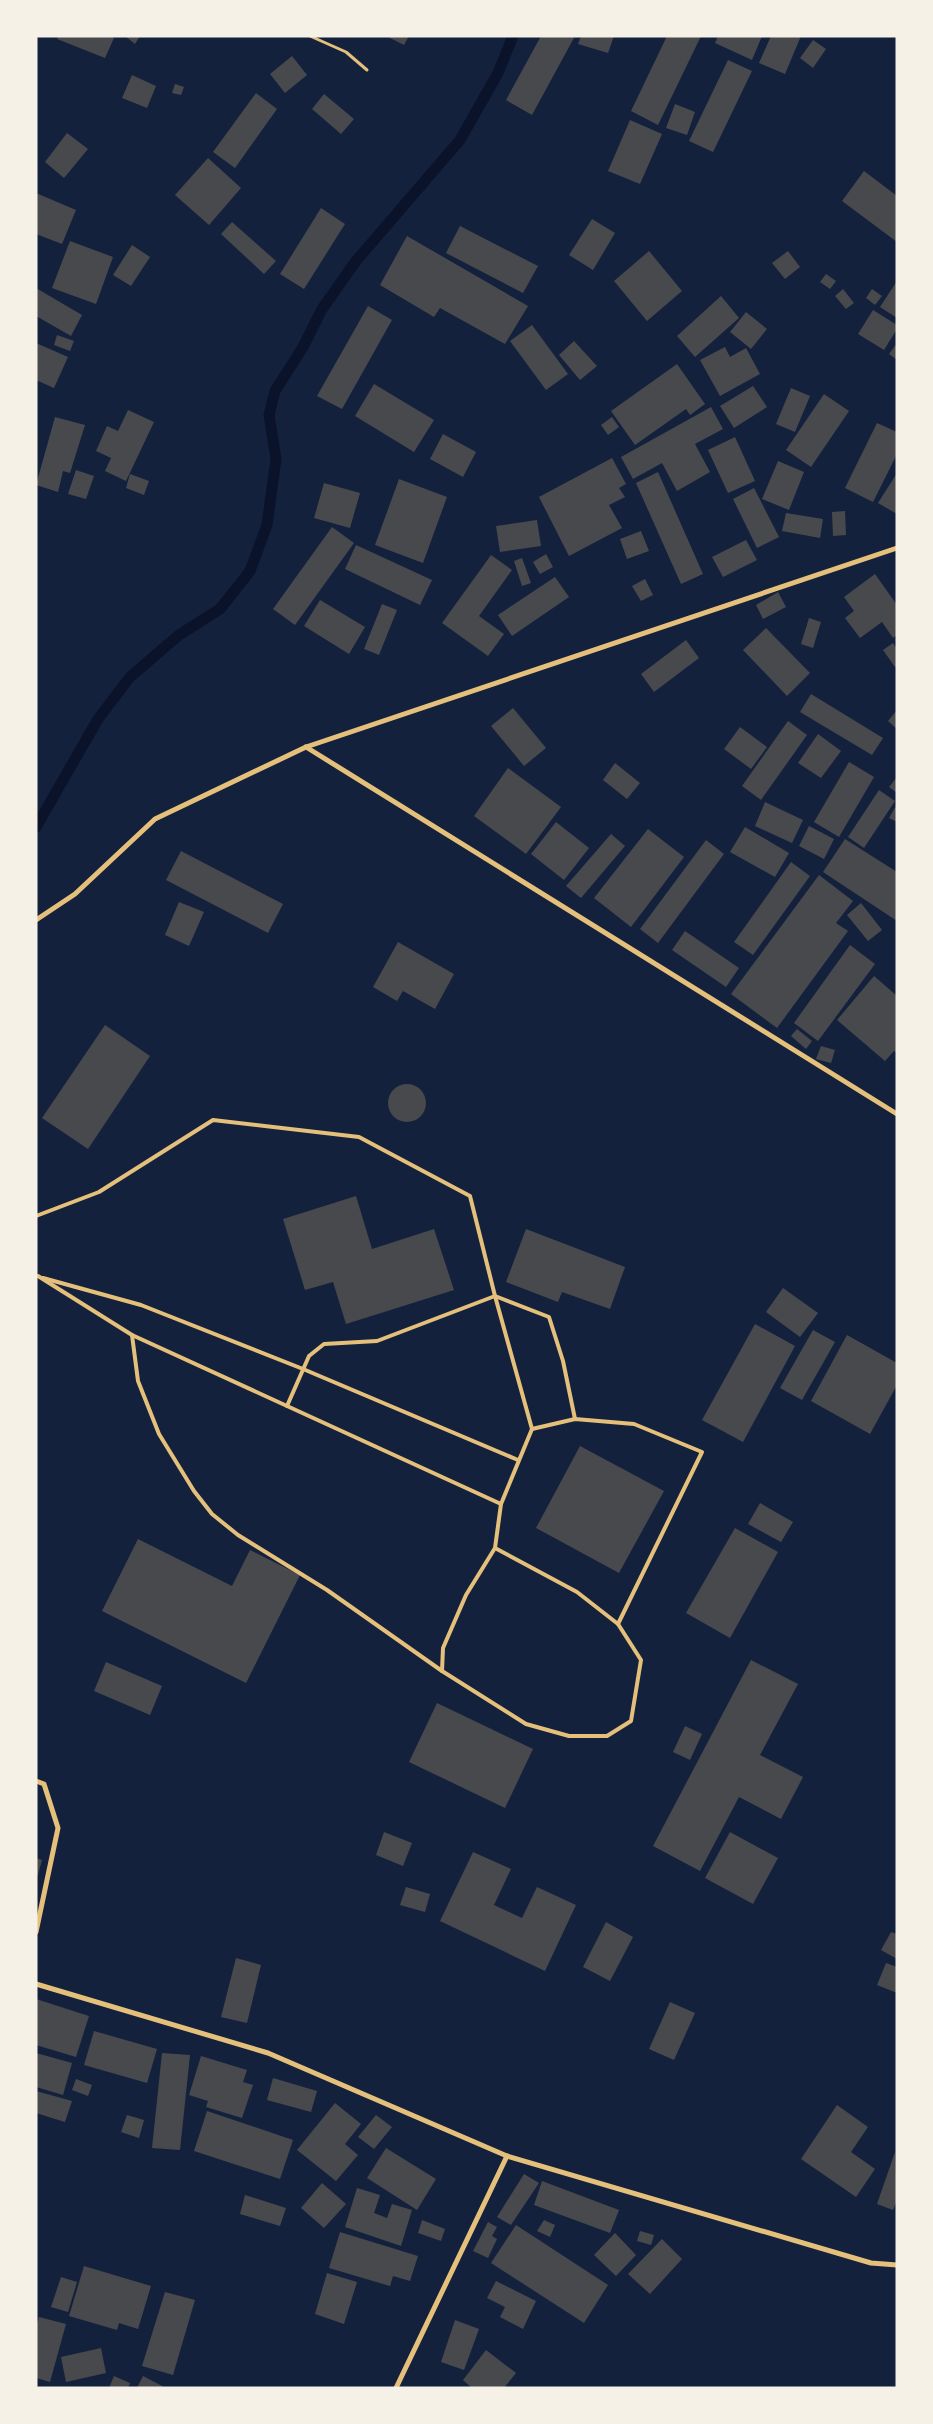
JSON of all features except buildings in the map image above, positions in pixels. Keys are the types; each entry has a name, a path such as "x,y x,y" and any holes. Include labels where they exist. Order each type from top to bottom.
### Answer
{"street":[{"path":"36,920 75,894 155,819 306,747 897,548"},
{"path":"306,747 897,1114"},
{"path":"36,1781 44,1784 58,1828 36,1932"},
{"path":"36,1984 268,2053 507,2156 871,2263 897,2265"},
{"path":"396,2388 507,2156"}],"lane":[{"path":"36,1216 99,1192 213,1120 359,1138 470,1196 495,1296 532,1428 501,1504 495,1548 466,1595 443,1648 442,1671"},
{"path":"37,1276 132,1335 501,1504"},
{"path":"37,1276 141,1305 303,1369 518,1460"},
{"path":"286,1406 309,1356 324,1344 377,1342 495,1296 549,1316 563,1361 575,1419"},
{"path":"132,1335 138,1381 159,1434 194,1492 212,1514 238,1534 327,1590 442,1671 526,1724 569,1736 607,1736 631,1721 641,1660 618,1624 577,1592 495,1548"},
{"path":"532,1428 575,1419 634,1424 702,1452 618,1624"}],"path":[{"path":"310,36 346,52 367,70"}],"waterway":[{"path":"36,827 98,719 130,677 179,635 220,609 250,571 267,525 276,459 269,415 275,391 303,347 322,309 356,261 460,140 498,73 513,36"}]}
